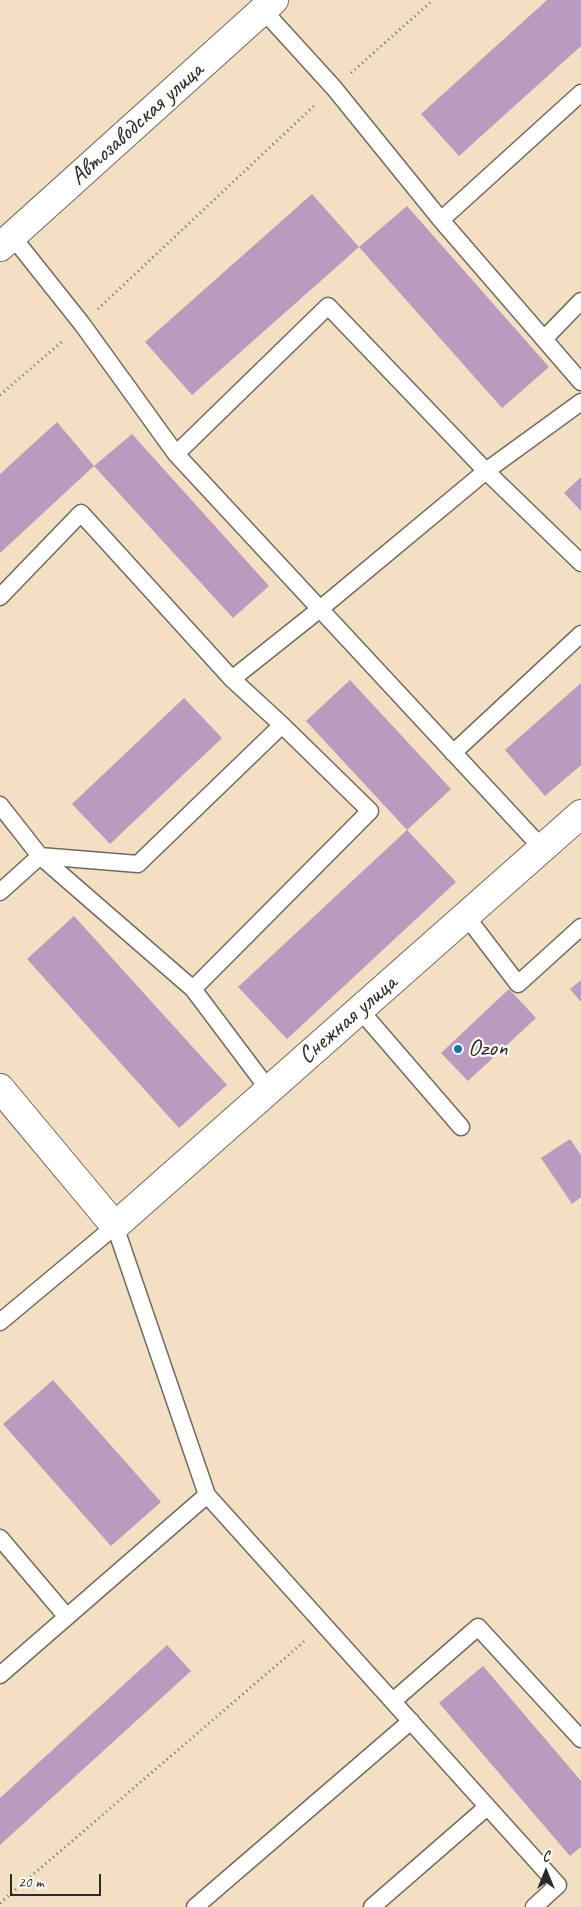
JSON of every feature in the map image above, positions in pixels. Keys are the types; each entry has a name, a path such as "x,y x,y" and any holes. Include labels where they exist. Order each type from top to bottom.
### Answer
{"street":[{"name":"Автозаводская улица","path":"6,241 269,5"},
{"name":"Снежная улица","path":"116,1226 581,814"},
{"path":"0,1088 116,1226"}],"lane":[{"path":"269,5 441,220 581,382"},
{"path":"441,220 581,93"},
{"path":"6,241 82,324 176,454 542,848"},
{"path":"544,339 581,301"},
{"path":"176,454 328,306 486,471 581,563"},
{"path":"232,679 320,609 486,471 581,402"},
{"path":"0,598 81,513 232,679 282,725 370,812 193,989"},
{"path":"453,753 581,634"},
{"path":"0,892 40,856 138,864 282,725"},
{"path":"0,805 40,856 193,989 269,1090"},
{"path":"466,916 518,984 581,927"},
{"path":"360,1010 461,1127"},
{"path":"0,1322 116,1226 207,1495 558,1885 534,1907"},
{"path":"0,1675 207,1495"},
{"path":"0,1538 67,1617"},
{"path":"393,1702 478,1627 581,1739"},
{"path":"195,1907 411,1721"},
{"path":"372,1907 487,1807"}],"path":[{"path":"0,395 82,324 334,88 433,0"},
{"path":"0,1903 324,1624"}],"building":[{"path":"547,0 581,0 581,46 459,156 421,114"},
{"path":"312,194 359,247 192,395 145,342"},
{"path":"407,206 549,367 502,408 359,247"},
{"path":"57,422 94,466 0,553 0,474"},
{"path":"132,434 269,586 233,618 94,466"},
{"path":"581,477 581,511 564,493"},
{"path":"350,680 451,789 407,830 306,721"},
{"path":"581,683 581,765 545,796 505,750"},
{"path":"184,698 222,738 110,844 72,804"},
{"path":"407,830 456,882 287,1039 238,987"},
{"path":"74,916 227,1085 179,1128 27,959"},
{"path":"581,980 581,1002 570,989"},
{"path":"509,989 536,1018 468,1081 441,1053"},
{"path":"570,1139 581,1155 581,1197 572,1204 541,1158"},
{"path":"53,1380 161,1502 111,1546 3,1424"},
{"path":"167,1645 191,1671 0,1845 0,1798"},
{"path":"483,1666 581,1781 581,1847 570,1856 439,1703"}],"place":[{"name":"Ozon","path":"458,1049"}]}
